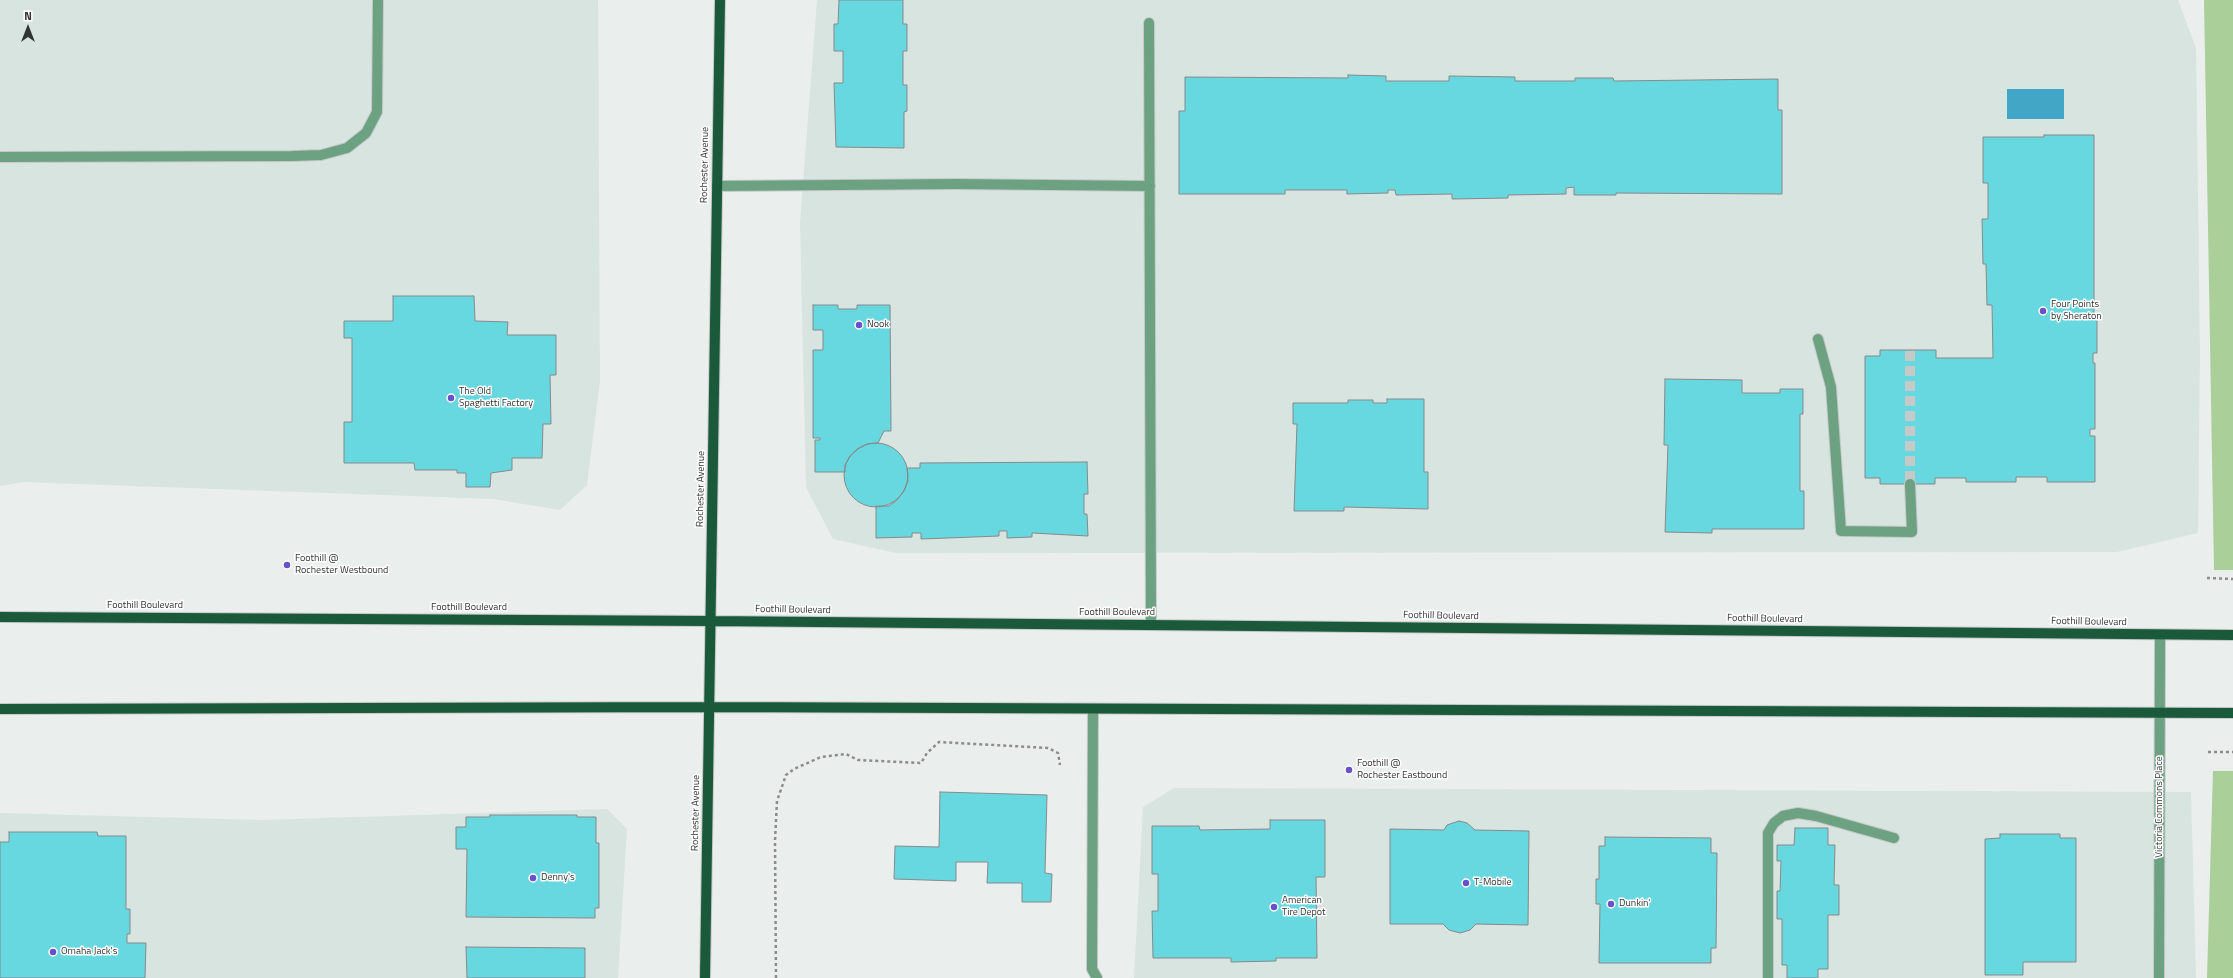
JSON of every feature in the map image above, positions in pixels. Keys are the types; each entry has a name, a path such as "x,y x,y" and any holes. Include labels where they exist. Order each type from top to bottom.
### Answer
{"main road":[{"name":"Rochester Avenue","path":"705,978 720,0"},
{"name":"Foothill Boulevard","path":"0,618 710,621 2233,635"},
{"path":"0,708 709,707 2233,713"}],"lane":[{"path":"0,157 292,156 321,155 347,148 366,133 377,112 378,0"},
{"path":"1149,23 1151,625"},
{"path":"717,186 956,184 1150,186"},
{"path":"1818,339 1831,387 1841,531 1912,532 1910,484"},
{"name":"Victoria Commons Place","path":"2159,978 2160,635"},
{"path":"1093,709 1092,969 1097,978"},
{"path":"1768,978 1768,833 1774,823 1783,816 1804,814 1894,838"}],"path":[{"path":"2207,578 2233,579"},
{"path":"776,978 777,808 786,775 794,769 821,757 846,754 858,760 921,764 927,753 938,742 1048,748 1058,753 1060,765"},
{"path":"2208,752 2233,752"}],"shaded area":[{"path":"0,0 598,0 600,381 587,485 560,510 493,499 24,482 0,486"},
{"path":"817,0 2178,0 2196,48 2200,354 2198,533 2117,552 896,553 833,539 806,487 800,223"},
{"path":"1174,788 2191,792 2196,978 1134,978 1143,807"},
{"path":"607,809 627,829 618,978 0,978 0,813 262,820"}],"green space":[{"path":"2204,0 2233,0 2233,570 2214,570"},
{"path":"2213,771 2233,771 2233,978 2207,978"}],"water":[{"path":"2007,89 2064,89 2064,119 2007,119"}],"building":[{"path":"839,0 903,0 903,24 907,24 907,51 903,51 903,85 907,85 907,111 904,112 904,148 836,147 834,83 843,83 843,51 834,51 834,24 838,24"},
{"path":"1348,75 1386,76 1386,81 1449,81 1449,76 1515,77 1515,81 1575,81 1575,78 1613,78 1614,81 1778,79 1778,110 1782,110 1782,194 1616,193 1616,195 1574,195 1574,187 1566,188 1566,194 1508,195 1508,198 1452,199 1452,194 1396,195 1395,190 1388,190 1388,193 1347,194 1347,190 1285,190 1285,194 1179,194 1179,111 1185,111 1185,77 1348,78"},
{"name":"Four Points by Sheraton","path":"2044,135 2094,135 2094,316 2097,316 2097,353 2093,353 2093,363 2095,363 2095,429 2090,429 2090,436 2095,436 2095,482 2047,482 2047,477 2016,477 2016,482 1966,482 1966,478 1935,478 1935,484 1880,484 1880,478 1865,478 1865,356 1880,356 1880,350 1936,350 1936,358 1993,358 1992,305 1987,305 1986,264 1983,264 1982,219 1988,219 1988,183 1983,183 1983,137 2044,137"},
{"name":"The Old Spaghetti Factory","path":"393,296 474,296 475,321 508,322 507,335 556,335 556,375 550,375 551,424 543,424 542,458 512,458 512,470 491,473 490,487 466,487 466,473 457,473 457,470 415,470 414,463 344,463 344,422 352,422 352,338 344,338 344,321 393,321"},
{"path":"813,305 838,305 838,309 857,309 857,305 890,305 891,431 884,431 878,443 867,444 850,456 845,465 845,472 815,472 815,440 820,440 820,438 813,438 813,350 823,350 823,330 813,330"},
{"path":"1665,379 1742,380 1742,393 1780,393 1780,389 1803,389 1803,414 1800,414 1800,491 1804,491 1804,529 1712,529 1712,533 1665,532 1668,445 1664,445"},
{"path":"1387,399 1424,399 1424,472 1428,472 1428,509 1344,507 1344,511 1294,511 1297,424 1293,424 1293,403 1348,403 1348,400 1373,400 1373,403 1387,403"},
{"path":"870,443 882,443 899,452 906,463 908,475 906,487 899,498 882,507 870,507 858,502 849,493 844,481 844,469 849,457 858,448"},
{"path":"1087,462 1088,494 1084,494 1084,514 1087,514 1088,536 1032,533 1032,537 1007,538 1007,531 999,531 999,536 921,539 921,533 912,533 912,537 876,538 876,506 889,506 897,500 904,491 908,481 907,468 920,468 920,463"},
{"path":"940,792 1047,795 1045,873 1052,874 1051,902 1022,902 1022,883 987,883 988,862 956,862 956,881 894,879 895,846 939,847"},
{"name":"Denny's","path":"490,815 577,815 577,817 596,817 596,843 599,843 599,908 595,908 595,918 466,917 467,849 456,849 456,827 466,827 466,817 490,817"},
{"path":"1270,820 1325,820 1325,877 1316,877 1317,958 1276,958 1276,961 1231,962 1231,958 1153,958 1152,911 1158,911 1158,874 1152,874 1152,826 1199,826 1200,830 1270,829"},
{"path":"1459,821 1467,823 1475,830 1529,831 1528,925 1476,924 1470,930 1460,933 1449,930 1443,924 1390,924 1390,829 1444,830 1447,825"},
{"path":"1795,828 1828,828 1828,845 1835,845 1834,885 1839,885 1839,915 1828,915 1828,969 1818,969 1818,978 1787,978 1787,965 1782,965 1782,919 1777,919 1777,891 1780,891 1781,861 1777,861 1777,845 1794,845"},
{"path":"9,832 97,832 98,836 126,836 126,909 130,909 130,934 127,934 127,943 146,943 145,978 0,978 0,842 9,842"},
{"path":"2000,834 2060,834 2060,838 2076,838 2076,962 2023,962 2023,975 1985,975 1985,839 2000,838"},
{"path":"1605,837 1711,838 1711,853 1717,853 1716,948 1711,948 1711,963 1599,963 1600,904 1596,904 1596,879 1599,879 1599,846 1605,846"},
{"path":"466,947 585,948 585,978 467,978"}],"tunnel":[{"path":"1910,351 1910,484"}],"place":[{"name":"Four Points by Sheraton","path":"2043,311"},
{"name":"Nook","path":"859,325"},
{"name":"The Old Spaghetti Factory","path":"451,398"},
{"name":"Foothill @ Rochester Westbound","path":"287,565"},
{"name":"Foothill @ Rochester Eastbound","path":"1349,770"},
{"name":"Denny's","path":"533,878"},
{"name":"T-Mobile","path":"1466,883"},
{"name":"Dunkin'","path":"1611,904"},
{"name":"American Tire Depot","path":"1274,907"},
{"name":"Omaha Jack's","path":"53,952"}]}
